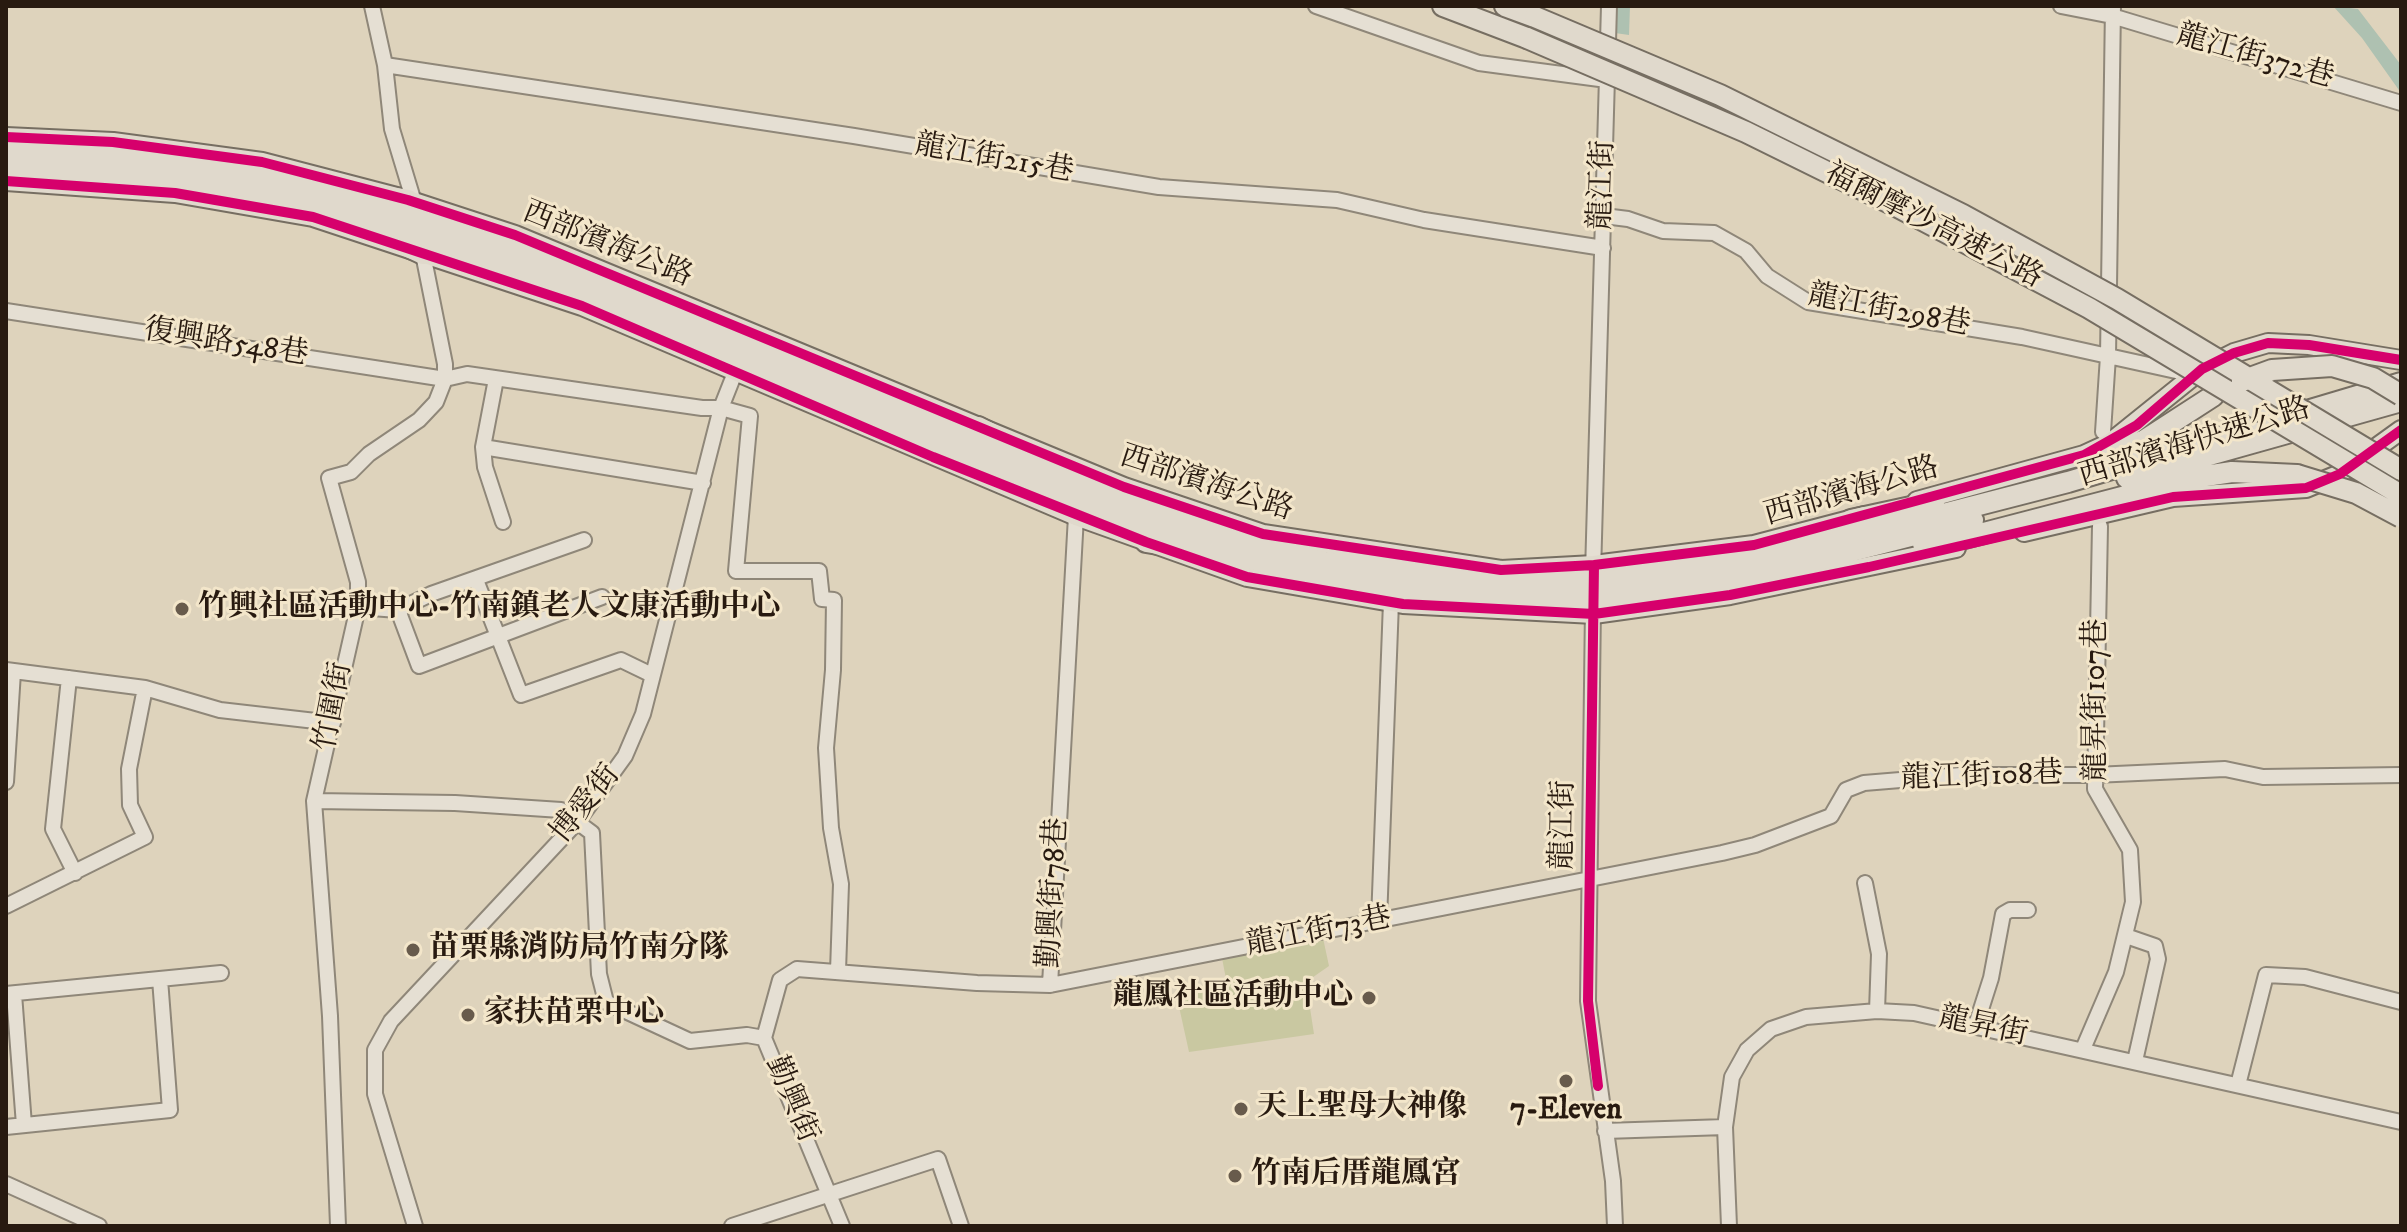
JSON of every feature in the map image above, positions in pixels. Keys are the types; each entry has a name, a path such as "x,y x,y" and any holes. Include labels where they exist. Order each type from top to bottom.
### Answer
{"highway":[{"name":"福爾摩沙高速公路","path":"1443,6 1673,99 1892,204 2089,308 2401,495"},
{"name":"福爾摩沙高速公路","path":"1505,6 1720,95 1963,215 2117,299 2401,470"},
{"name":"西部濱海快速公路","path":"6,150 181,164 304,193 744,352 1113,498 1248,545 1324,562 1475,582 1593,591"},
{"name":"西部濱海快速公路","path":"6,167 152,177 304,193"},
{"path":"304,193 411,201"},
{"path":"304,193 423,254"},
{"name":"西部濱海快速公路","path":"744,352 1109,513 1238,556 1323,576 1456,596 1688,587 1848,537 2401,398"},
{"path":"1848,537 1977,493 2117,453 2170,425 2213,396 2272,370 2313,365 2353,370 2401,398"},
{"name":"西部濱海快速公路","path":"1848,537 2068,482 2401,383"},
{"path":"978,427 1113,498"},
{"path":"1848,537 1961,539 2199,477 2232,472 2297,475 2356,493 2401,517"},
{"path":"1146,542 1238,556"}],"main road":[{"name":"西部濱海公路","path":"6,137 113,142 262,162 411,201 515,235 1076,516 1247,577 1391,602 1524,613 1754,545 1848,537 2084,455 2137,425 2192,377 2234,353 2268,343 2309,345 2401,360"},
{"name":"西部濱海公路","path":"6,181 175,193 313,217 582,306 744,352 978,427 1124,487 1263,534 1501,570 1593,591 1730,595 1869,567 2173,497 2306,488 2340,474 2401,430"}],"street":[{"path":"372,6 385,65 392,129 411,201"},
{"path":"1316,6 1479,63 1607,80"},
{"name":"龍江街","path":"1609,6 1608,217 1603,248 1587,878 1588,1001 1615,1226"},
{"name":"龍江街372巷","path":"2061,6 2113,11 2401,103"},
{"path":"2103,432 2108,356 2113,11"},
{"name":"龍江街215巷","path":"385,65 839,133 1159,187 1337,200 1424,220 1603,248"},
{"name":"龍江街298巷","path":"1608,217 1628,219 1663,231 1714,233 1746,251 1767,276 1808,302 1976,329 2178,369 2192,377"},
{"path":"423,254 445,379"},
{"name":"復興路548巷","path":"6,311 445,379 467,374 702,408 721,408"},
{"name":"博愛街","path":"415,1226 375,1094 375,1050 391,1021 578,821 625,756 643,714 721,408 744,352"},
{"name":"竹圍街","path":"338,1226 330,1016 314,801 333,723 343,662 358,607 358,582 329,478 351,472 369,454 419,420 436,402 445,379"},
{"path":"496,379 483,447 485,467 503,522"},
{"path":"721,408 750,416 736,571 819,571 822,599 834,600 833,670 826,748 831,828 841,884 838,971"},
{"path":"483,447 703,483"},
{"name":"勤興街78巷","path":"764,1038 780,980 786,973 797,969 977,983 1050,985 1076,516"},
{"name":"龍昇街107巷","path":"2083,1049 2116,972 2133,902 2130,850 2101,801 2094,775 2100,526"},
{"path":"358,607 398,610 431,594 584,540"},
{"path":"476,580 521,695 621,660 652,675"},
{"path":"398,610 419,666 602,597"},
{"path":"1379,921 1391,602"},
{"path":"6,782 9,671 145,688 220,710 333,723"},
{"path":"69,678 53,829 75,873"},
{"path":"6,906 145,837 130,805 129,769 145,688"},
{"name":"龍江街108巷","path":"1587,878 1755,845 1831,816 1846,790 1864,783 1961,775 2094,775 2225,769 2263,777 2401,775"},
{"path":"314,801 455,803 561,810 578,821"},
{"name":"勤興街","path":"578,821 592,833 599,974 606,1002 690,1041 747,1035 764,1038 842,1226"},
{"name":"龍江街73巷","path":"1050,985 1587,878"},
{"path":"1865,883 1879,954 1877,1011"},
{"path":"1976,1025 1991,978 2003,914 2028,910"},
{"path":"2126,936 2155,946 2158,959 2135,1061"},
{"path":"24,1125 10,994 221,973"},
{"path":"2238,1085 2266,975 2305,977 2401,1002"},
{"path":"6,1127 170,1110 160,979"},
{"name":"龍昇街","path":"1729,1226 1725,1127 1732,1077 1747,1050 1771,1029 1806,1017 1877,1011 1976,1025 2401,1122"},
{"path":"1605,1131 1725,1127"},
{"path":"732,1226 938,1159 961,1226"},
{"path":"6,1184 99,1226"}],"green space":[{"path":"1323,938 1329,966 1306,982 1314,1034 1189,1052 1176,993 1226,979 1222,958"}],"shaded area":[{"path":"1616,6 1630,6 1629,35 1615,33"},
{"path":"2333,6 2358,9 2401,65 2401,93 2362,38"}],"cycle path":[{"path":"6,137 113,142 262,162 408,200 515,235 1124,487 1263,534 1501,570 1594,565 1754,545 2084,455 2137,425 2202,369 2234,353 2268,343 2309,345 2401,360"},
{"path":"6,181 175,193 313,217 582,306 933,457 1146,542 1247,577 1403,604 1594,614 1730,595 1869,567 2173,497 2306,488 2340,474 2401,430"},
{"path":"1594,565 1588,1001 1598,1086"}],"place":[{"name":"竹興社區活動中心-竹南鎮老人文康活動中心","path":"182,609"},
{"name":"苗栗縣消防局竹南分隊","path":"413,950"},
{"name":"龍鳳社區活動中心","path":"1369,998"},
{"name":"家扶苗栗中心","path":"468,1015"},
{"name":"7-Eleven","path":"1566,1081"},
{"name":"天上聖母大神像","path":"1241,1109"},
{"name":"竹南后厝龍鳳宮","path":"1235,1176"}]}
